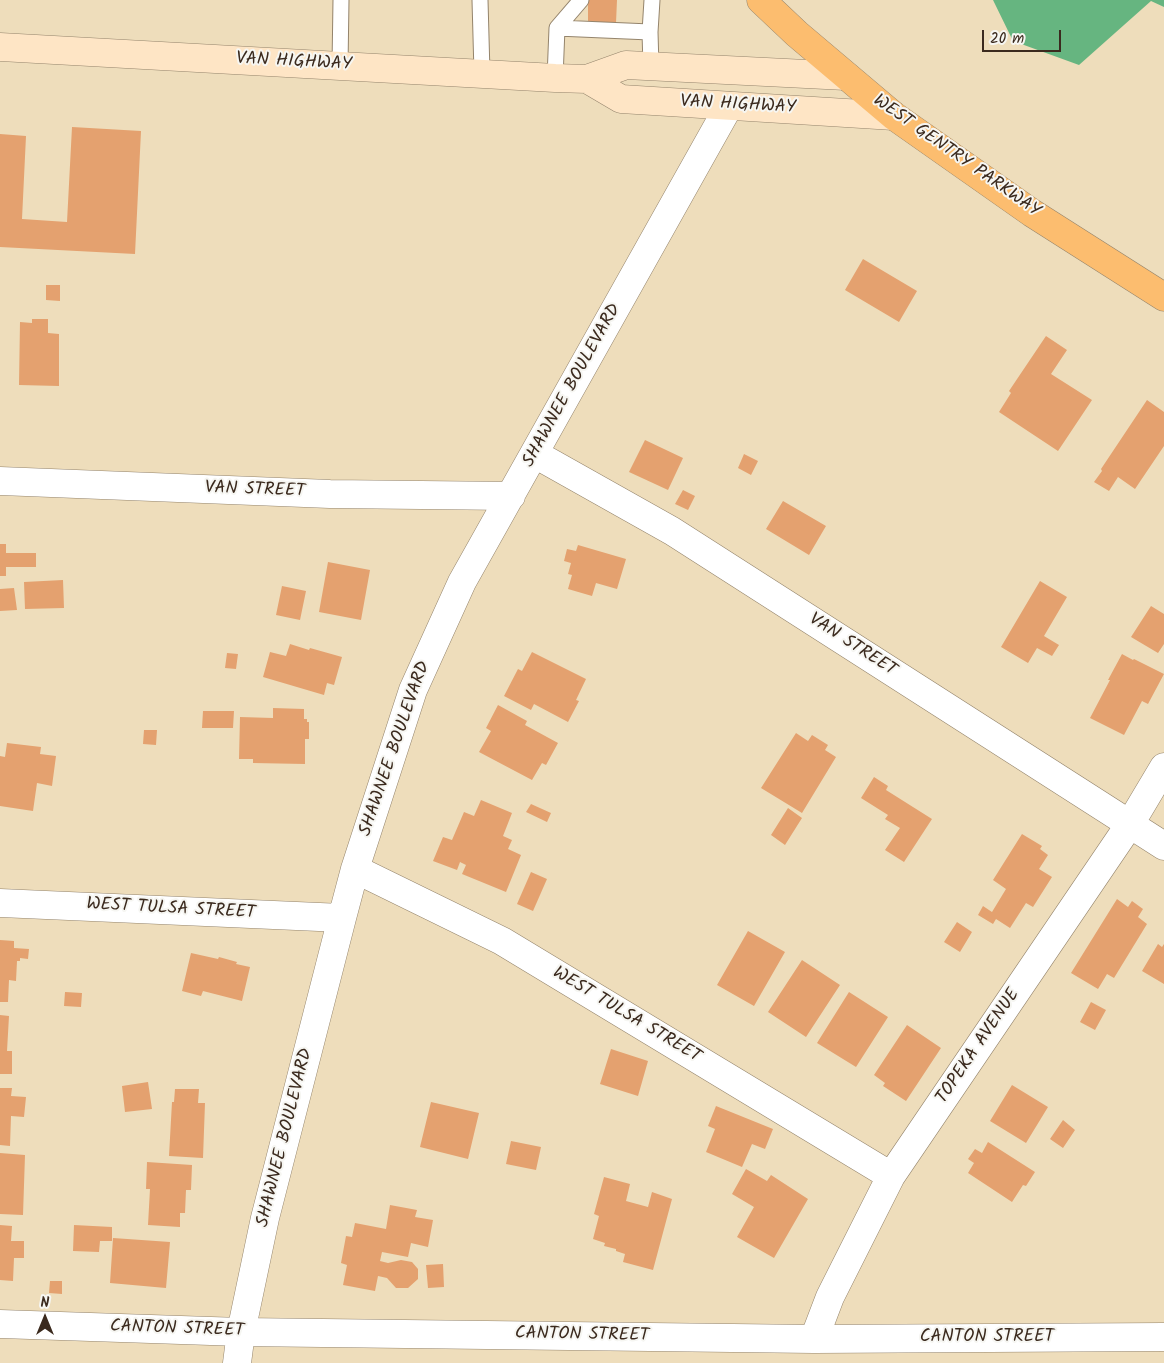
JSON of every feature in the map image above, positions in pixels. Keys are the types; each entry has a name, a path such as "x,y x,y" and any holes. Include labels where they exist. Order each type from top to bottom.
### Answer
{"main road":[{"name":"WEST GENTRY PARKWAY","path":"761,0 797,34 894,116 1032,212 1164,297"},
{"name":"VAN HIGHWAY","path":"0,48 555,78 587,79 626,64 651,67 846,76"},
{"name":"VAN HIGHWAY","path":"587,79 621,100 894,116"}],"street":[{"name":"SHAWNEE BOULEVARD","path":"237,1363 241,1332 264,1218 342,918 355,869 414,690 462,582 730,106"},
{"name":"VAN STREET","path":"535,454 672,531 1164,846"},
{"name":"VAN STREET","path":"0,481 330,494 511,496"},
{"name":"TOPEKA AVENUE","path":"814,1339 830,1297 891,1176 1130,824 1164,767"},
{"name":"WEST TULSA STREET","path":"355,869 502,941 891,1176"},
{"name":"WEST TULSA STREET","path":"0,903 342,918"},
{"name":"CANTON STREET","path":"0,1324 241,1332 814,1339 1164,1337"}],"lane":[{"path":"340,66 341,0"},
{"path":"480,0 482,73"},
{"path":"555,78 557,28 582,0"},
{"path":"651,67 650,32 652,0"},
{"path":"557,28 650,32"}],"green space":[{"path":"993,0 1164,0 1164,7 1151,1 1079,65 1013,41"}],"building":[{"path":"588,0 617,0 616,23 588,22"},
{"path":"72,127 141,131 135,254 0,247 0,134 26,136 22,219 67,222"},
{"path":"863,259 917,291 899,322 845,290"},
{"path":"46,285 60,285 60,301 46,300"},
{"path":"32,319 48,319 48,333 59,334 59,386 19,385 20,322 32,323"},
{"path":"1046,336 1067,350 1051,374 1092,400 1058,451 999,412 1011,393 1009,391"},
{"path":"1147,400 1164,412 1164,446 1135,489 1118,477 1109,491 1094,482"},
{"path":"645,440 683,458 668,490 629,472"},
{"path":"744,454 758,461 751,475 738,468"},
{"path":"683,490 695,496 688,510 675,504"},
{"path":"783,501 826,526 809,555 766,529"},
{"path":"0,544 6,544 6,553 36,553 36,567 6,567 6,576 0,576"},
{"path":"578,545 626,559 617,589 596,583 592,596 568,589 572,575 568,574 571,563 564,561 567,549 576,551"},
{"path":"328,562 370,570 361,620 319,612"},
{"path":"63,580 64,608 25,609 24,582"},
{"path":"1040,581 1067,597 1044,636 1059,645 1052,656 1037,648 1028,663 1001,647"},
{"path":"282,586 306,591 300,620 276,615"},
{"path":"14,588 17,610 0,611 0,589"},
{"path":"1151,606 1164,614 1164,644 1158,653 1131,637"},
{"path":"290,644 342,657 334,685 327,683 324,695 263,677 270,652 286,656"},
{"path":"532,652 586,679 576,700 579,701 568,722 534,704 531,710 504,696 518,669 522,671"},
{"path":"227,653 238,654 236,669 225,668"},
{"path":"1122,654 1164,674 1148,704 1142,701 1124,735 1090,718"},
{"path":"498,705 527,721 525,725 558,743 546,765 542,763 532,780 479,752 491,731 486,728"},
{"path":"273,708 304,709 304,719 307,719 307,722 309,722 309,739 305,739 305,764 253,763 253,759 239,759 240,717 273,718"},
{"path":"203,711 234,711 233,728 202,728"},
{"path":"144,730 157,730 156,745 143,744"},
{"path":"796,733 808,741 812,735 828,745 825,750 836,757 802,813 761,788"},
{"path":"7,743 41,747 40,754 56,756 52,786 37,783 33,811 0,806 0,756 5,757"},
{"path":"874,777 888,786 886,790 932,819 904,862 885,850 900,828 885,819 888,815 861,798"},
{"path":"481,800 512,813 503,836 512,840 508,849 521,855 506,892 462,874 466,865 460,862 457,870 433,861 443,837 452,840 464,812 474,816"},
{"path":"531,804 551,813 547,822 526,812"},
{"path":"788,808 802,818 785,845 771,835"},
{"path":"1022,834 1042,846 1040,849 1048,855 1039,869 1052,877 1033,907 1026,903 1010,928 996,919 993,924 978,915 983,906 992,912 1006,889 993,880"},
{"path":"531,872 547,879 533,911 517,904"},
{"path":"1117,899 1128,907 1132,901 1143,909 1138,917 1147,924 1114,978 1107,974 1098,989 1071,973"},
{"path":"957,922 972,932 960,952 944,942"},
{"path":"748,931 785,952 754,1006 717,985"},
{"path":"0,940 14,941 14,948 29,949 28,959 20,958 20,961 17,961 16,981 9,980 8,1002 0,1002"},
{"path":"1158,944 1162,947 1164,944 1164,984 1142,971"},
{"path":"191,953 218,959 219,957 250,967 242,1001 203,991 201,996 182,991"},
{"path":"802,960 840,985 806,1037 768,1012"},
{"path":"65,992 82,993 81,1007 64,1006"},
{"path":"849,992 888,1017 856,1067 817,1043"},
{"path":"1091,1002 1106,1010 1095,1030 1080,1022"},
{"path":"0,1015 9,1016 7,1051 12,1051 12,1074 0,1074"},
{"path":"907,1025 941,1048 906,1101 883,1086 885,1083 874,1075"},
{"path":"611,1049 648,1061 638,1096 600,1084"},
{"path":"148,1082 152,1109 125,1112 122,1086"},
{"path":"1012,1085 1048,1107 1026,1143 990,1121"},
{"path":"0,1088 12,1088 11,1096 26,1097 24,1117 11,1116 10,1146 0,1145"},
{"path":"175,1089 199,1089 198,1103 205,1103 203,1158 169,1156 172,1102 174,1102"},
{"path":"431,1102 479,1113 468,1159 420,1147"},
{"path":"716,1106 773,1129 765,1149 752,1144 742,1167 706,1152 715,1129 708,1126"},
{"path":"1063,1120 1075,1130 1063,1148 1050,1139"},
{"path":"511,1141 541,1147 536,1170 506,1164"},
{"path":"988,1142 1035,1172 1026,1186 1023,1185 1012,1202 968,1173 974,1163 968,1159 975,1149 982,1153"},
{"path":"0,1153 25,1155 23,1215 0,1214"},
{"path":"147,1162 192,1165 191,1190 186,1190 185,1213 180,1213 180,1227 148,1225 150,1189 146,1189"},
{"path":"746,1169 767,1181 771,1175 808,1199 774,1258 737,1237 754,1207 732,1194"},
{"path":"604,1177 630,1184 626,1201 648,1207 652,1192 672,1199 653,1270 623,1262 625,1254 604,1246 605,1243 593,1239 599,1216 594,1214"},
{"path":"390,1205 417,1210 415,1217 433,1220 428,1247 411,1243 408,1257 382,1252 380,1261 388,1263 401,1260 412,1262 418,1269 418,1279 408,1288 396,1288 387,1278 378,1276 375,1291 343,1285 347,1265 341,1263 346,1236 352,1237 355,1223 386,1229"},
{"path":"0,1225 12,1226 11,1241 24,1241 24,1258 14,1258 13,1281 0,1280"},
{"path":"74,1225 112,1227 112,1241 100,1241 99,1252 73,1251"},
{"path":"113,1238 170,1242 166,1288 110,1283"},
{"path":"443,1264 444,1287 428,1288 426,1265"},
{"path":"50,1281 62,1281 62,1294 49,1293"}]}
